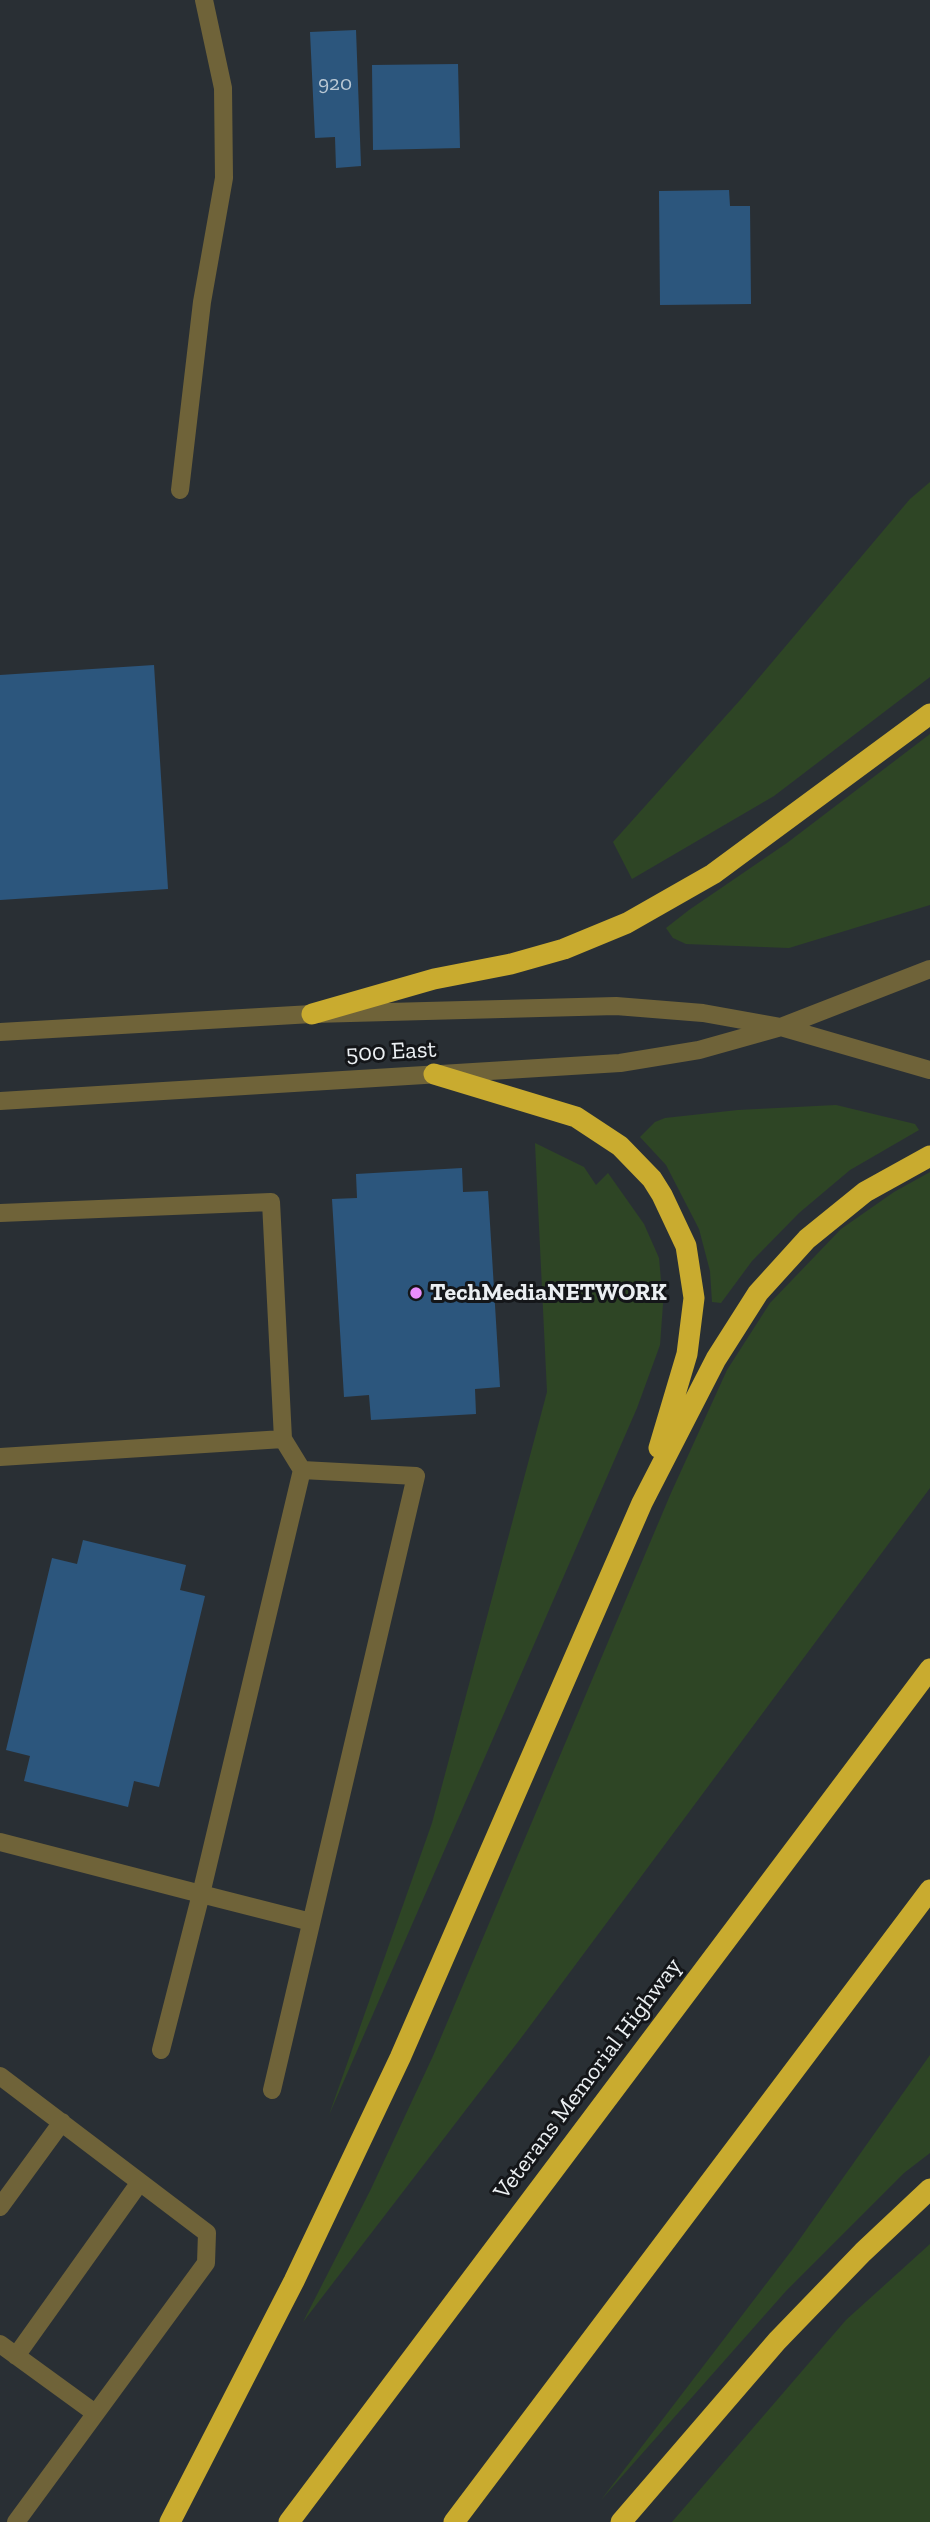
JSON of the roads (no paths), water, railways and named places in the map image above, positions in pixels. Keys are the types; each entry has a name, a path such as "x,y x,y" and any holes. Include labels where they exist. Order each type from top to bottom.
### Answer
{"highway":[{"path":"313,1014 434,979 511,964 565,949 627,923 713,874 930,714"},
{"path":"434,1074 554,1109 600,1131 652,1179 671,1211 691,1267 694,1316 685,1364 642,1503"},
{"path":"170,2522 294,2281 401,2058 642,1503 716,1360 758,1293 800,1247 843,1208 930,1156"},
{"name":"Veterans Memorial Highway","path":"289,2522 930,1669"},
{"path":"454,2522 930,1891"},
{"path":"621,2522 777,2341 863,2252 930,2189"}],"street":[{"path":"180,490 202,302 224,178 223,88 204,0"},
{"name":"500 East","path":"0,1101 620,1063 699,1050 781,1027 930,969"},
{"name":"500 East","path":"0,1032 313,1014 595,1005 693,1012 781,1027 930,1070"},
{"path":"0,1213 271,1202 283,1439 302,1470 161,2050"},
{"path":"0,1457 283,1439"},
{"path":"272,2090 416,1476 302,1470"},
{"path":"0,1842 311,1922"},
{"path":"0,2076 207,2233 206,2263 16,2522"},
{"path":"0,2207 62,2122"},
{"path":"16,2356 140,2182"},
{"path":"0,2344 95,2413"}],"place":[{"name":"TechMediaNETWORK","path":"416,1293"}]}
